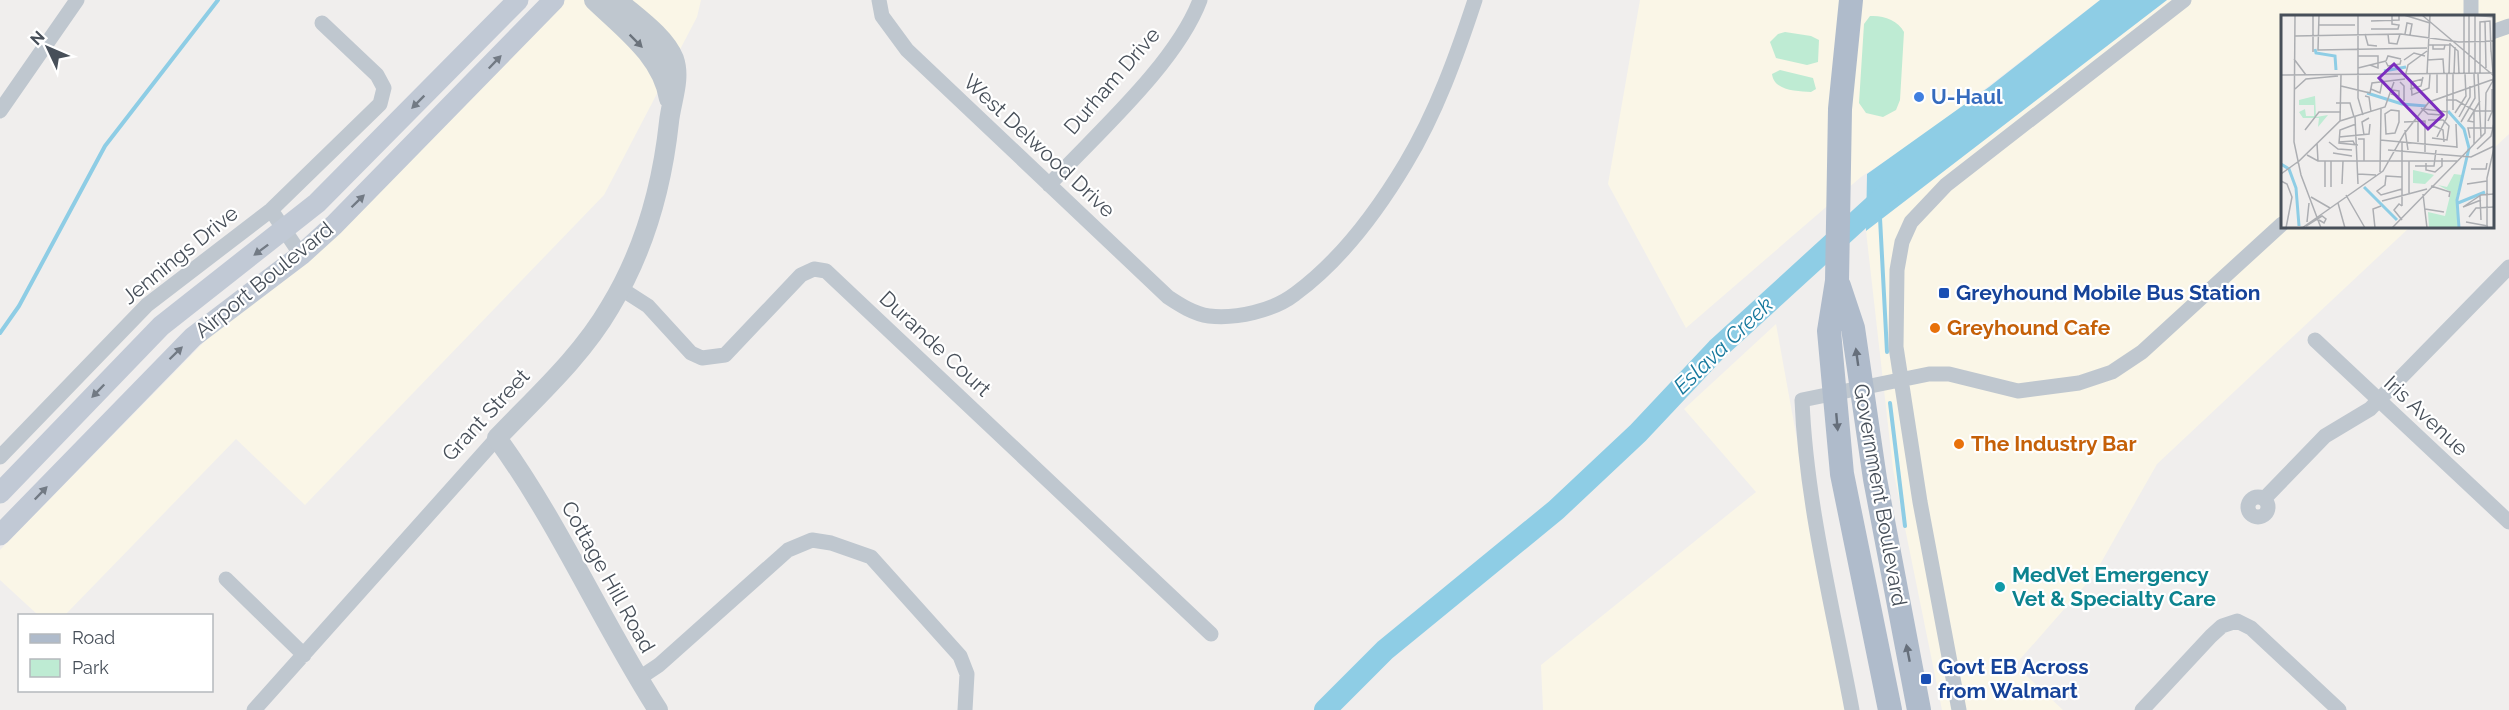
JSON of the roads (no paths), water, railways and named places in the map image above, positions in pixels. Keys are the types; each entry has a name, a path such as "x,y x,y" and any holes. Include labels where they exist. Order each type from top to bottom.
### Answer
{"main road":[{"name":"Airport Boulevard","path":"0,493 161,326 285,231 325,195 518,0"},
{"name":"Airport Boulevard","path":"0,535 193,337 301,255 368,192 554,0"},
{"name":"Government Boulevard","path":"1851,0 1840,109 1837,281 1829,331 1842,474 1890,710"},
{"name":"Government Boulevard","path":"1837,281 1853,328 1875,479 1919,710"}],"street":[{"path":"0,111 77,0"},
{"path":"594,0 652,58 667,83 671,108"},
{"name":"Grant Street","path":"254,710 594,331 620,288 641,242 658,194 675,80 674,58 660,39 617,0"},
{"name":"West Delwood Drive","path":"879,0 882,16 907,50 1168,297 1187,309 1207,316 1251,313 1273,306 1294,295 1345,248 1407,162 1442,91 1475,0"},
{"name":"Durham Drive","path":"1049,185 1153,72 1182,32 1200,0"},
{"path":"1959,710 1920,502 1896,347 1897,270 1902,243 1911,222 1946,185 2184,0"},
{"name":"Jennings Drive","path":"0,457 147,305 271,210 380,104 384,88 377,75 322,24"},
{"path":"271,210 301,255"},
{"path":"1852,710 1804,432 1802,400 1929,374 1949,374 2018,392 2079,384 2112,372 2142,352 2281,226"},
{"path":"2264,499 2325,436 2357,418 2378,401 2509,267"},
{"name":"Durande Court","path":"620,288 648,306 691,353 702,358 713,358 724,355 801,275 814,269 826,271 1211,634"},
{"name":"Iris Avenue","path":"2315,340 2378,401 2507,517"},
{"path":"518,468 519,415"},
{"name":"Cottage Hill Road","path":"497,438 518,468 658,710"},
{"path":"638,679 659,664 788,550 813,540 831,543 872,557 960,656 967,674 964,710"},
{"path":"226,579 304,655"},
{"path":"2142,710 2211,636 2222,626 2237,621 2251,628 2339,710"}],"water":[{"path":"2100,0 2167,0 1866,231 1867,174 1989,87"}],"waterway":[{"path":"0,333 19,306 105,146 218,0"},
{"name":"Eslava Creek","path":"1325,710 1385,650 1556,510 1638,433 1717,349 1888,193"},
{"path":"1880,218 1887,352"},
{"path":"1890,403 1905,526"}],"place":[{"name":"U-Haul","path":"1919,97"},
{"name":"Greyhound Mobile Bus Station","path":"1944,293"},
{"name":"Greyhound Cafe","path":"1935,328"},
{"name":"The Industry Bar","path":"1959,444"},
{"name":"MedVet Emergency Vet & Specialty Care","path":"2000,587"},
{"name":"Govt EB Across from Walmart","path":"1926,679"}]}
